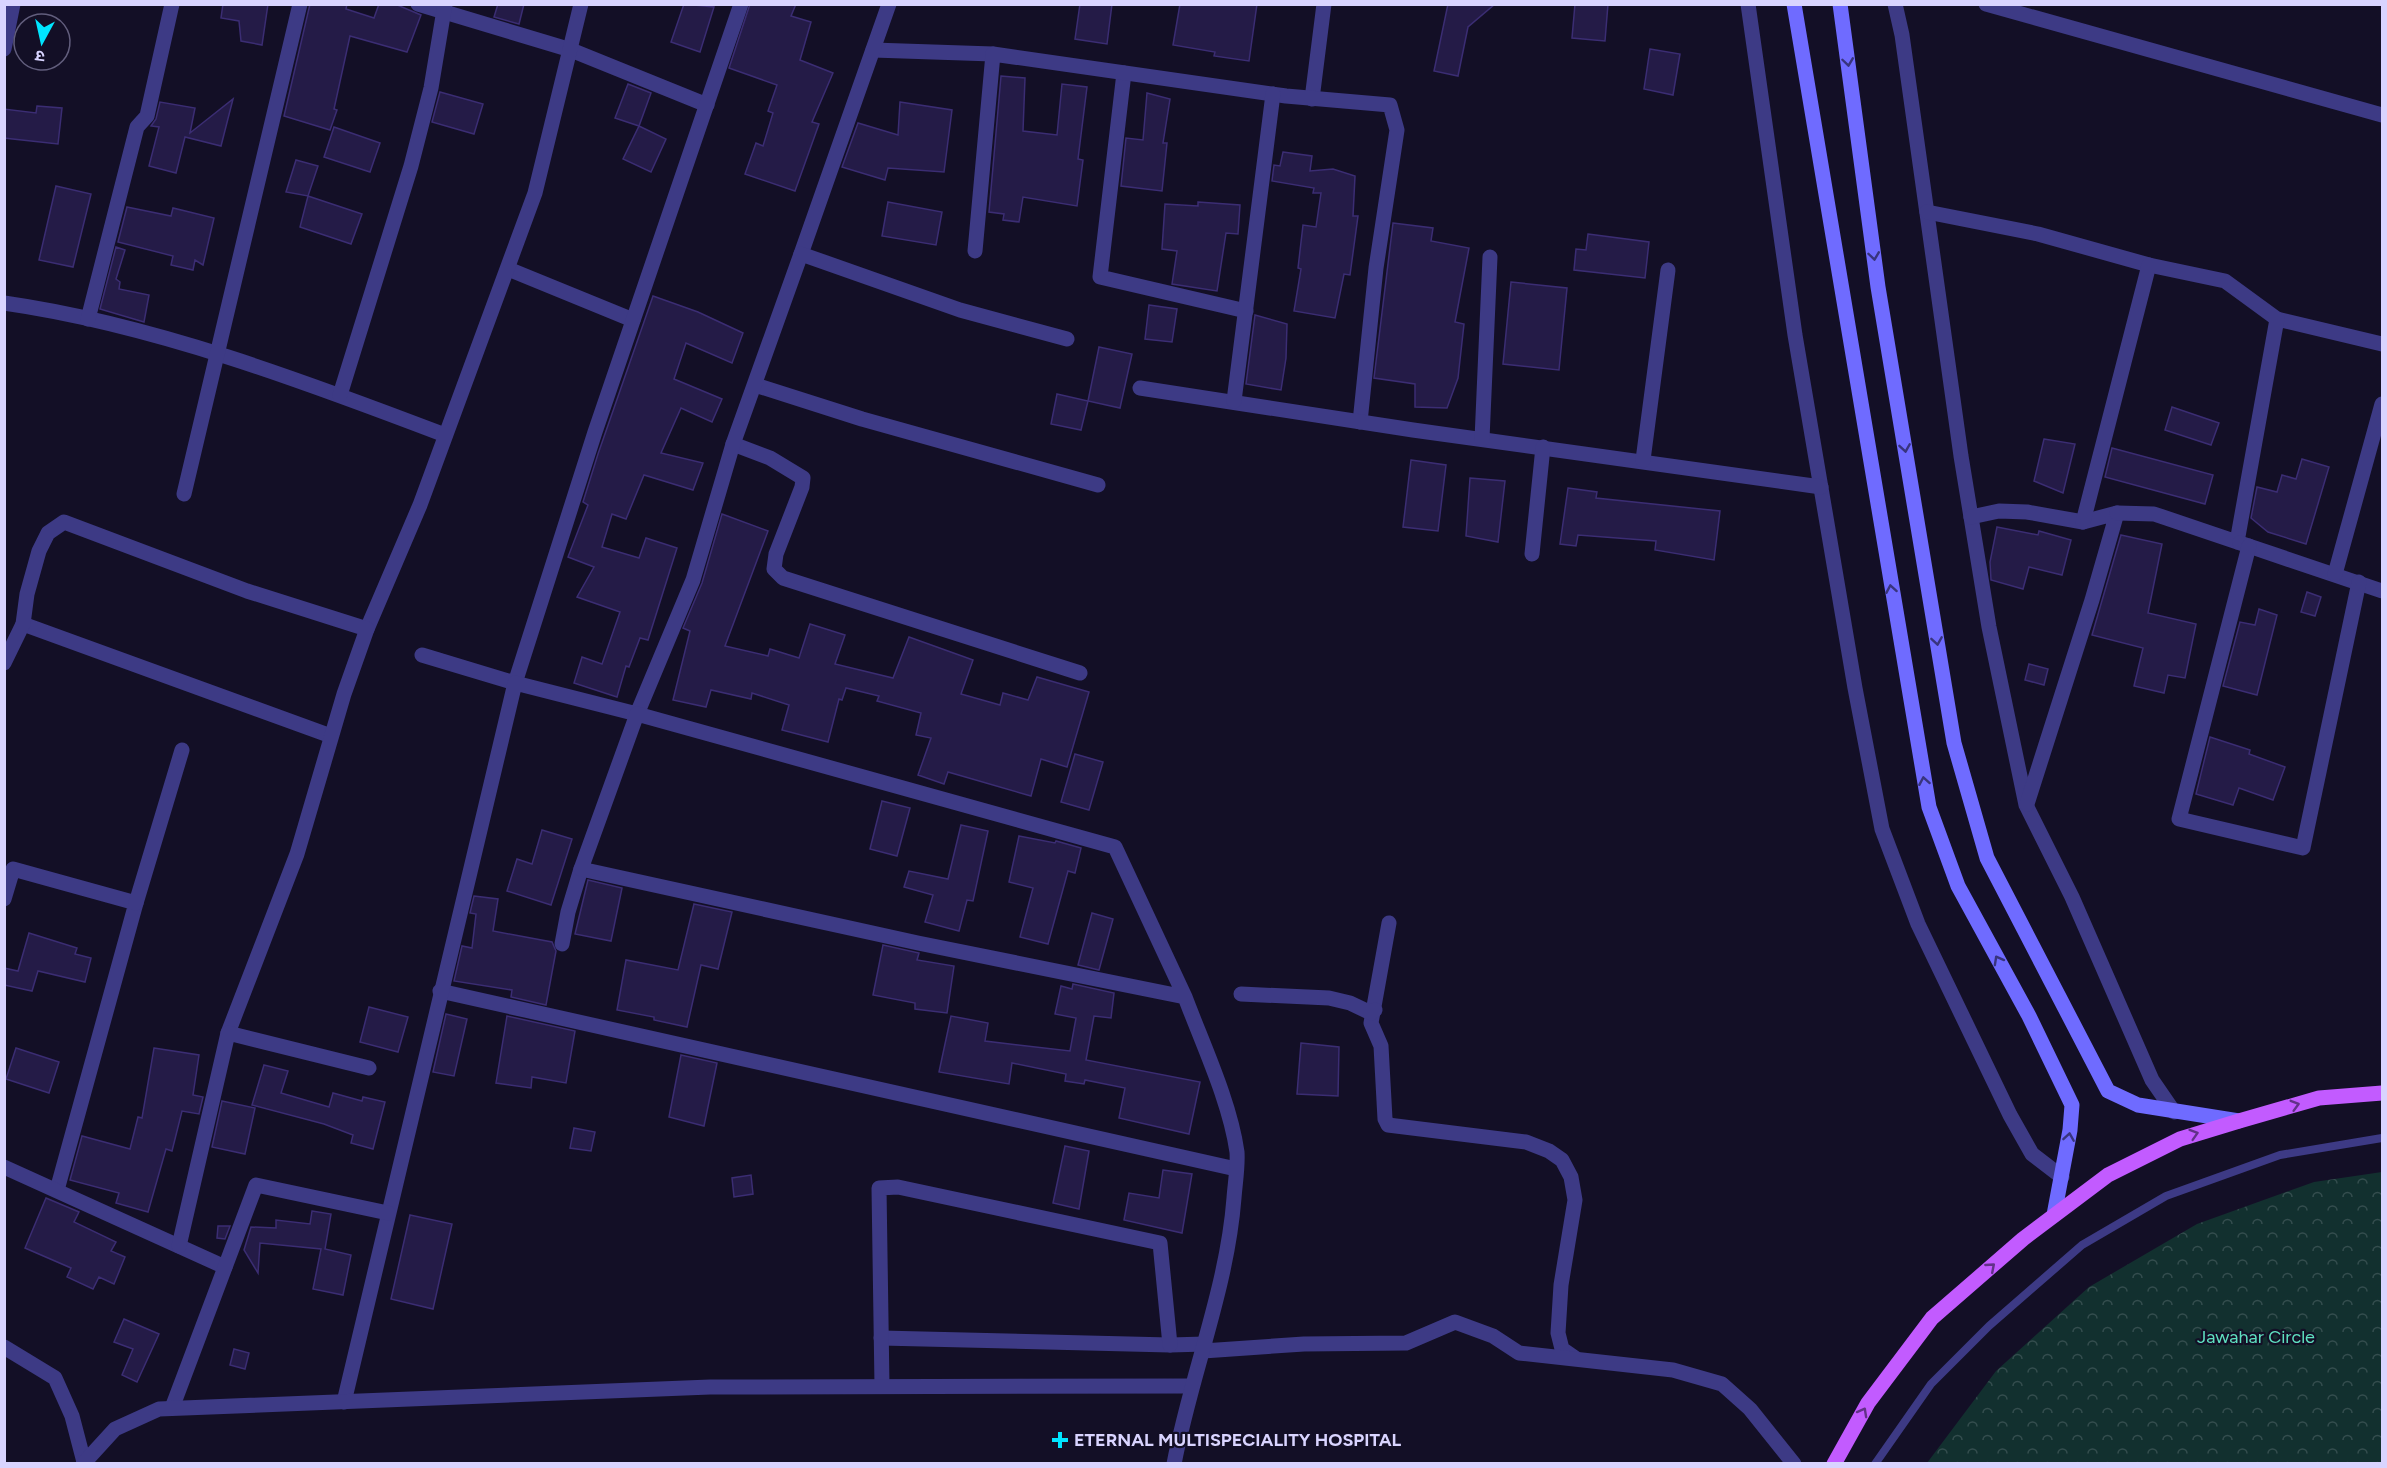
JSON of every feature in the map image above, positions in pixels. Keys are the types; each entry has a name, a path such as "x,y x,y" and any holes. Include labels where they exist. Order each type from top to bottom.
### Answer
{"main road":[{"path":"1834,1464 1868,1403 1932,1318 2054,1215 2108,1174 2180,1139 2239,1121 2319,1098 2382,1093"}],"street":[{"path":"4,49 13,4"},
{"path":"88,319 137,127 147,116 172,4"},
{"path":"184,494 300,4"},
{"path":"418,4 444,8 571,50 707,105"},
{"path":"179,1246 228,1033 297,854 331,736 367,629 420,505 535,193 581,4"},
{"path":"344,1402 515,683 566,520 741,4"},
{"path":"561,944 581,868 638,714 693,580 733,444 889,4"},
{"path":"1312,99 1324,4"},
{"path":"1748,4 1795,335 1882,829 1918,924 2010,1115 2032,1154 2062,1177"},
{"path":"1794,4 1929,807 1958,886 2029,1016 2072,1105 2070,1130 2054,1215"},
{"path":"1840,4 1878,287 1954,743 1987,858 2108,1091 2138,1105 2239,1121"},
{"path":"1895,4 1902,35 1971,517 1989,627 2026,805 2072,897 2152,1080 2174,1112"},
{"path":"1986,4 2382,114"},
{"path":"340,395 411,166 431,88 444,8"},
{"path":"873,50 993,54 1273,94 1390,105 1397,130 1376,268 1360,422"},
{"path":"975,251 993,54"},
{"path":"1124,73 1100,278 1246,311"},
{"path":"1234,401 1273,94"},
{"path":"1927,212 2015,229 2149,265 2224,281 2277,319 2382,344"},
{"path":"801,254 960,310 1067,339"},
{"path":"1482,439 1490,257"},
{"path":"2083,522 2149,265"},
{"path":"508,269 633,320"},
{"path":"1643,460 1668,270"},
{"path":"4,303 55,310 218,354 340,395 445,435"},
{"path":"2277,319 2243,544 2179,819 2303,848 2359,582"},
{"path":"755,385 872,422 1098,485"},
{"path":"1140,388 1360,422 1643,460 1821,487"},
{"path":"2335,574 2382,404"},
{"path":"733,444 770,458 803,478 802,487 776,554 774,569 783,578 1080,673"},
{"path":"1532,554 1543,447"},
{"path":"1971,517 1999,511 2027,512 2083,522 2117,513 2154,514 2382,591"},
{"path":"2026,805 2092,600 2117,513"},
{"path":"4,663 23,624 39,551 48,533 64,522 247,591 367,629"},
{"path":"23,624 331,736"},
{"path":"423,655 515,683 638,714 1114,848 1185,997 1219,1088 1237,1153 1231,1236 1204,1348 1191,1386 1174,1464"},
{"path":"57,1190 136,903 182,750"},
{"path":"4,899 9,868 136,903"},
{"path":"581,868 918,943 1185,997"},
{"path":"1389,923 1371,1023 1381,1046 1385,1119 1388,1125 1516,1140 1549,1151 1562,1160 1571,1177 1575,1200 1561,1285 1558,1333 1563,1349 1575,1358"},
{"path":"440,991 1236,1169"},
{"path":"1241,994 1329,998 1350,1003 1371,1013 1375,1010"},
{"path":"228,1033 369,1068"},
{"path":"4,1167 225,1267"},
{"path":"172,1408 256,1185 388,1213"},
{"path":"882,1386 879,1188 898,1187 1160,1243 1170,1345"},
{"path":"881,1338 1170,1345 1204,1348 1406,1343 1455,1322 1493,1336 1519,1353 1673,1370 1722,1384 1743,1402 1794,1464"},
{"path":"4,1347 56,1378 72,1416 84,1463"},
{"path":"84,1463 115,1429 159,1409 172,1408 710,1387 1191,1386"}],"lane":[{"path":"1875,1464 1931,1384 1989,1326 2082,1245 2166,1197 2280,1155 2382,1137"}],"green space":[{"name":"Jawahar Circle","path":"2382,1172 2382,1463 1927,1463 1996,1371 2089,1287 2197,1224 2314,1182"}],"building":[{"path":"223,4 268,4 262,45 241,41 239,21 221,18"},
{"path":"310,4 347,4 346,9 374,18 379,4 395,4 421,15 407,52 350,36 334,109 337,110 330,130 284,116"},
{"path":"498,4 524,4 519,24 494,17"},
{"path":"684,4 714,7 700,52 671,42"},
{"path":"750,4 796,4 791,16 811,22 800,60 833,73 812,122 819,124 795,191 745,174 756,143 763,146 773,113 768,111 777,85 729,68"},
{"path":"1080,4 1112,4 1107,44 1075,39"},
{"path":"1180,4 1257,4 1249,61 1214,56 1215,52 1173,45"},
{"path":"1448,4 1495,4 1468,27 1458,76 1434,71"},
{"path":"1575,4 1608,4 1605,41 1572,38"},
{"path":"1650,49 1680,54 1673,95 1644,89"},
{"path":"1001,76 1025,78 1023,131 1057,135 1062,84 1087,87 1078,159 1083,160 1077,206 1023,197 1019,222 1003,220 1004,214 989,212"},
{"path":"628,84 651,93 639,126 615,118"},
{"path":"440,92 483,104 474,134 432,122"},
{"path":"1147,93 1170,99 1163,143 1167,143 1162,191 1121,186 1126,138 1143,140"},
{"path":"233,99 221,146 185,137 176,173 149,166 159,127 151,126 156,119 160,102 195,108 190,133"},
{"path":"900,102 952,110 944,172 888,168 885,180 842,167 858,123 898,135"},
{"path":"37,106 62,108 58,144 4,138 4,109 36,113"},
{"path":"639,126 666,139 651,172 623,159"},
{"path":"334,127 380,143 370,172 324,157"},
{"path":"1283,152 1312,156 1310,171 1333,169 1355,176 1353,216 1358,216 1350,275 1344,274 1335,318 1294,311 1301,269 1298,268 1303,225 1316,227 1321,193 1313,193 1314,188 1272,181 1274,165 1280,166"},
{"path":"296,160 318,166 308,196 286,192"},
{"path":"56,186 91,194 73,267 39,260"},
{"path":"308,196 362,214 351,244 300,227"},
{"path":"888,202 942,212 936,245 882,236"},
{"path":"1198,202 1240,205 1238,234 1226,233 1217,291 1172,284 1177,251 1162,249 1165,204 1198,206"},
{"path":"127,207 171,216 173,208 214,218 203,265 195,260 193,270 171,265 173,256 118,242"},
{"path":"1393,223 1433,228 1431,241 1469,248 1455,322 1464,324 1458,378 1447,408 1415,407 1415,384 1374,378"},
{"path":"1588,234 1649,242 1645,278 1574,270 1576,249 1586,250"},
{"path":"116,247 125,250 116,279 120,282 119,289 149,295 144,322 100,309"},
{"path":"1511,282 1567,288 1559,370 1503,364"},
{"path":"653,296 698,312 743,333 732,363 686,343 674,379 722,399 712,422 681,408 661,453 703,463 693,490 644,475 626,519 612,514 602,547 639,558 646,538 677,548 648,640 640,638 629,667 626,666 617,697 574,683 582,657 602,664 620,612 577,597 594,567 568,557 588,505 583,502 598,454"},
{"path":"1149,305 1177,309 1172,342 1145,339"},
{"path":"1255,315 1287,324 1286,358 1281,390 1246,384"},
{"path":"1099,347 1132,354 1120,408 1088,401"},
{"path":"1057,394 1088,401 1081,430 1051,424"},
{"path":"2172,407 2219,423 2211,445 2165,430"},
{"path":"2044,439 2075,444 2063,493 2034,481"},
{"path":"2112,448 2213,475 2205,504 2105,477"},
{"path":"2302,459 2329,467 2306,544 2268,532 2251,518 2257,487 2277,492 2282,475 2296,479"},
{"path":"1411,460 1446,465 1438,531 1403,527"},
{"path":"1470,478 1505,481 1498,542 1466,536"},
{"path":"1568,488 1597,492 1596,498 1720,511 1714,560 1655,550 1656,541 1578,535 1576,546 1560,544"},
{"path":"722,514 768,531 725,646 768,656 770,649 799,658 810,624 845,635 835,664 893,678 909,637 973,660 961,694 1000,705 1003,693 1028,700 1037,677 1089,692 1067,767 1041,759 1031,796 948,772 944,784 918,775 931,738 916,735 921,713 877,701 879,696 846,688 842,700 839,699 828,742 782,730 789,705 752,693 751,699 711,690 706,707 673,700 690,631 683,628 702,583"},
{"path":"1997,527 2038,535 2039,531 2071,540 2062,575 2029,567 2023,589 1991,580 1990,562"},
{"path":"2121,535 2162,544 2148,613 2196,624 2185,678 2168,675 2164,693 2134,686 2143,648 2092,635"},
{"path":"2307,592 2321,597 2315,616 2301,612"},
{"path":"2259,609 2277,615 2257,695 2223,686 2240,622 2255,625"},
{"path":"2029,664 2048,669 2044,685 2025,680"},
{"path":"2210,737 2250,750 2249,754 2285,767 2273,800 2239,788 2233,805 2196,794"},
{"path":"1075,754 1103,762 1089,810 1061,802"},
{"path":"882,801 910,808 897,856 870,849"},
{"path":"961,825 988,831 973,901 967,900 959,931 925,922 933,895 904,887 909,871 948,879"},
{"path":"542,830 572,839 551,905 507,891 517,859 532,864"},
{"path":"1019,836 1055,843 1056,841 1081,848 1075,873 1068,871 1048,944 1020,937 1033,888 1009,882"},
{"path":"588,880 622,888 611,941 575,934"},
{"path":"474,896 498,899 493,931 552,942 556,951 546,1005 511,997 512,990 454,981 462,946 472,948 476,914 470,913"},
{"path":"694,904 732,912 718,969 701,965 687,1027 654,1020 654,1017 617,1010 626,960 678,970"},
{"path":"1092,913 1113,919 1099,970 1078,965"},
{"path":"29,933 77,948 75,954 91,958 85,982 38,971 32,991 4,985 4,968 18,971"},
{"path":"883,945 919,953 917,960 954,966 947,1013 915,1009 915,1003 873,995"},
{"path":"1073,984 1114,993 1111,1018 1094,1016 1086,1060 1200,1082 1189,1134 1119,1118 1125,1088 1085,1080 1084,1084 1065,1081 1066,1074 1012,1063 1009,1084 939,1072 951,1016 988,1023 985,1041 1070,1051 1076,1018 1055,1014 1061,986 1072,989"},
{"path":"369,1007 408,1017 398,1052 360,1042"},
{"path":"446,1014 467,1019 454,1076 433,1072"},
{"path":"507,1016 575,1031 566,1083 532,1077 531,1088 496,1083"},
{"path":"1301,1043 1339,1047 1338,1096 1297,1094"},
{"path":"16,1048 59,1062 49,1093 6,1079"},
{"path":"154,1048 199,1055 193,1095 203,1097 199,1114 182,1111 172,1151 166,1149 148,1212 116,1203 119,1193 70,1180 82,1136 130,1149 138,1117 142,1118"},
{"path":"681,1055 717,1063 704,1126 669,1117"},
{"path":"264,1065 288,1071 281,1093 329,1107 333,1093 362,1101 363,1097 385,1102 373,1149 351,1143 353,1135 324,1124 252,1105"},
{"path":"222,1101 255,1108 245,1154 212,1147"},
{"path":"574,1128 595,1132 591,1151 570,1148"},
{"path":"1065,1146 1089,1151 1079,1209 1053,1203"},
{"path":"1163,1170 1192,1174 1182,1233 1124,1220 1129,1193 1159,1198"},
{"path":"751,1175 753,1194 734,1197 732,1178"},
{"path":"46,1198 79,1212 74,1222 116,1242 111,1251 125,1257 114,1284 99,1277 93,1289 67,1277 71,1268 25,1248"},
{"path":"312,1211 331,1214 325,1249 351,1255 343,1295 313,1289 321,1249 260,1243 258,1273 244,1250 251,1227 276,1228 276,1220 310,1224"},
{"path":"410,1215 452,1224 433,1309 391,1299"},
{"path":"218,1226 230,1226 225,1239 217,1238"},
{"path":"124,1319 159,1334 137,1382 122,1375 133,1349 114,1342"},
{"path":"234,1349 249,1353 245,1369 230,1365"}],"place":[{"name":"ETERNAL MULTISPECIALITY HOSPITAL","path":"1060,1440"}]}
